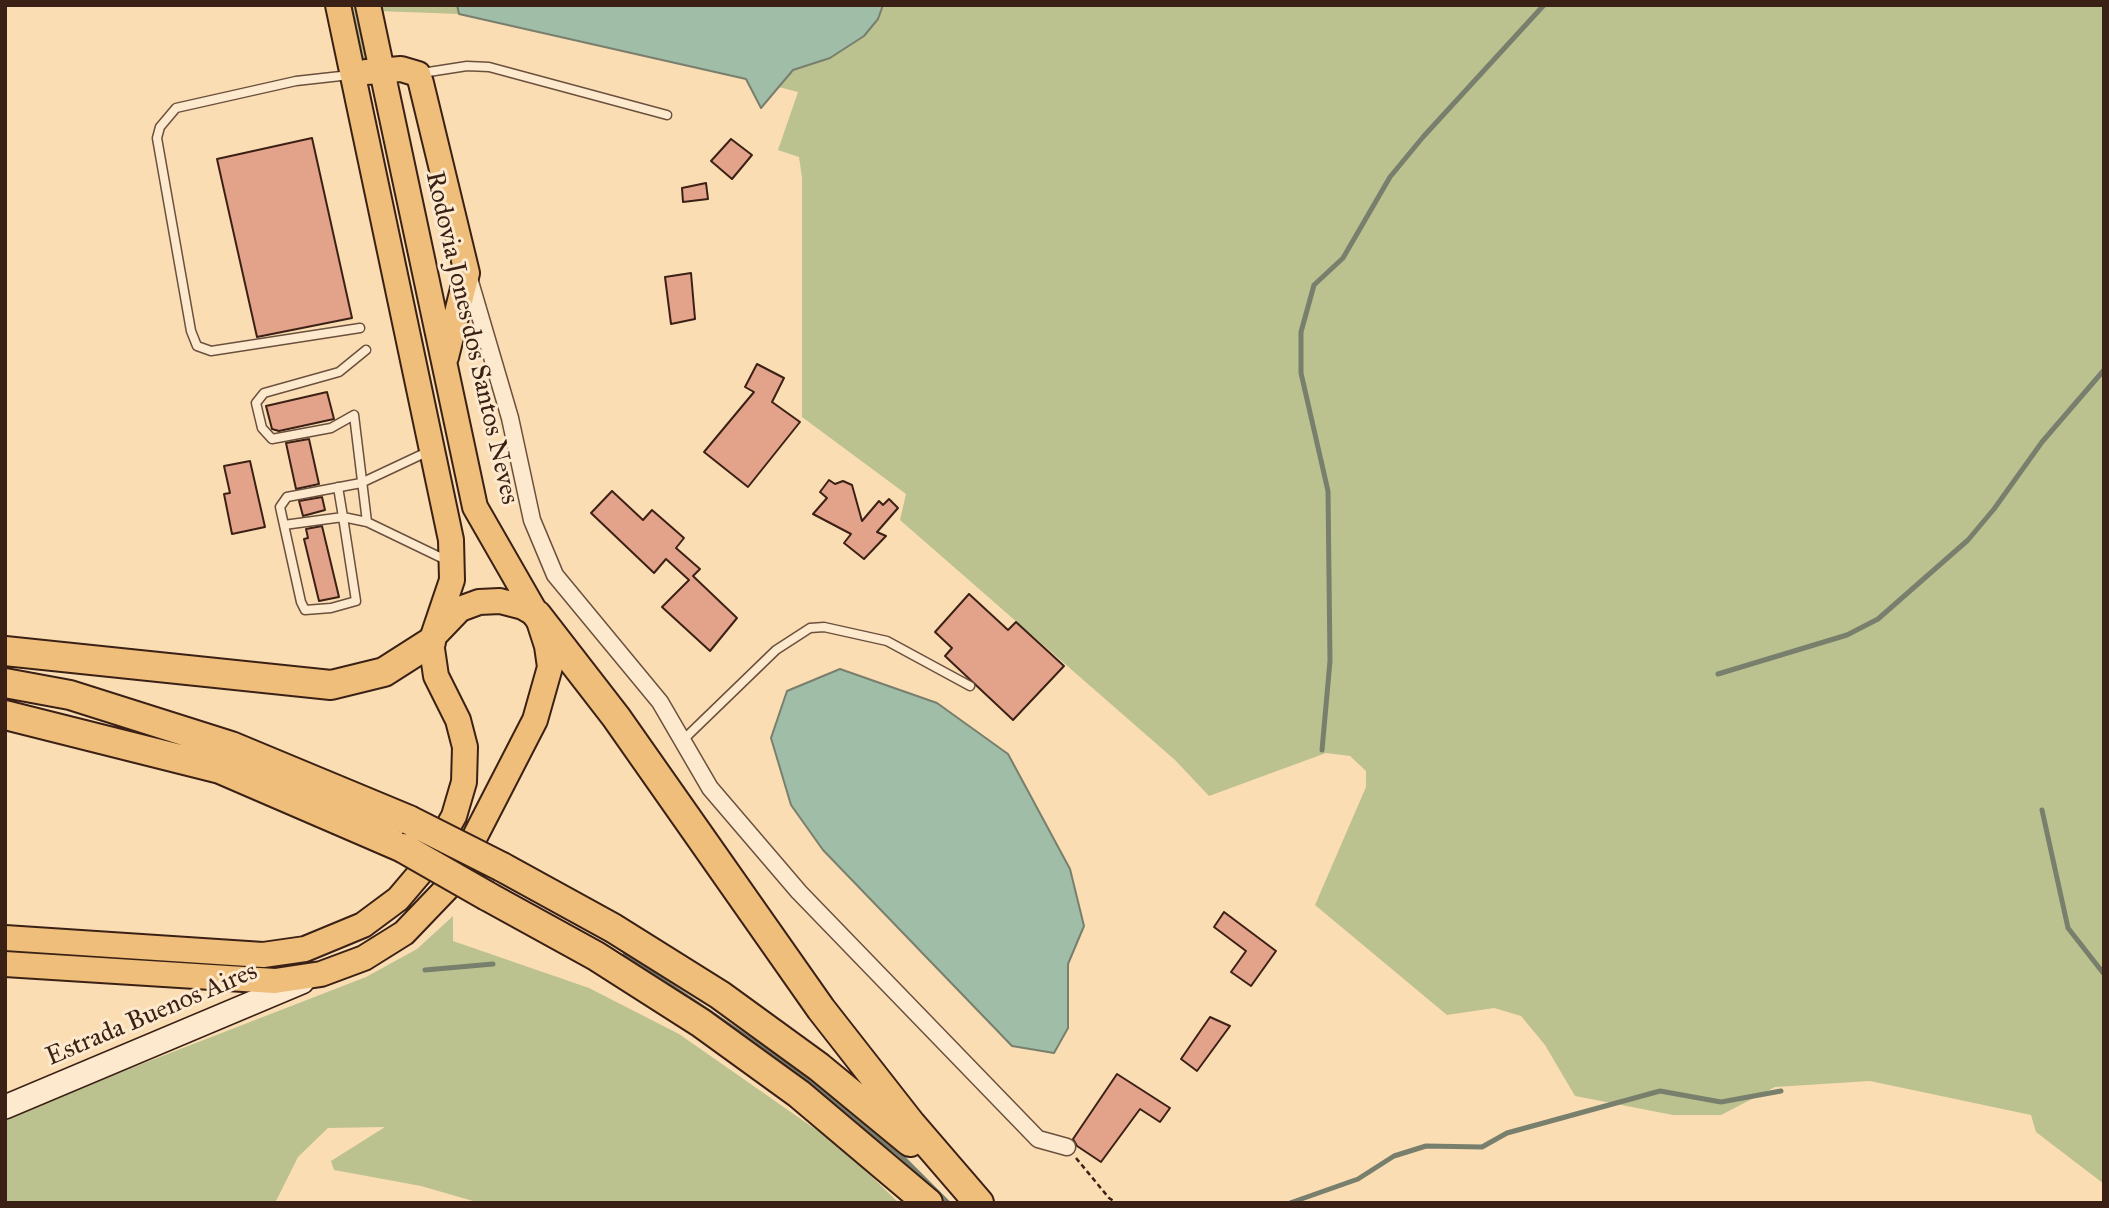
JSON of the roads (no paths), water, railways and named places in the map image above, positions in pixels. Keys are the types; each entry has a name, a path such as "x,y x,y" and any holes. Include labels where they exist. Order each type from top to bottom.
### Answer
{"highway":[{"path":"537,615 616,717 829,1019 911,1124 978,1203"},
{"path":"5,651 331,685 384,672 431,642"},
{"path":"5,683 70,695 231,746 409,820 502,867 613,928 750,1017 866,1105 978,1203"},
{"path":"5,715 220,769 403,848 596,956 701,1023 808,1101 928,1203"},
{"path":"5,727 57,726"}],"main road":[{"path":"5,938 263,955 325,943 372,919 398,899 426,866 454,816 464,782 463,734 436,676 431,642 452,580 454,564 433,449 381,220 338,5"},
{"name":"Rodovia Jones dos Santos Neves","path":"5,964 275,981 321,974 384,947 422,916 450,885 535,720 550,667 547,646 537,615 475,507 368,5"},
{"path":"354,75 381,69 401,69 418,74 467,273 444,365"},
{"path":"431,642 460,609 479,601 500,600 523,607 537,615"},
{"name":"Estrada Buenos Aires","path":"5,1107 321,974"}],"street":[{"path":"467,273 510,418 532,520 545,558 573,598 660,702 718,798 799,892 1038,1139 1067,1147"}],"lane":[{"path":"418,74 467,66 489,67 667,115"},
{"path":"354,75 296,81 176,108 160,127 157,138 191,331 197,346 211,351 360,328"},
{"path":"366,350 339,372 270,391 260,396 256,403 262,428 272,439 331,428 354,415 367,522"},
{"path":"338,487 356,601 304,609 279,507 287,497 338,487 361,483 433,449"},
{"path":"284,525 343,517 367,522 454,564"},
{"path":"682,741 776,650 810,628 824,627 887,640 970,686"}],"waterway":[{"path":"1322,750 1330,661 1328,491 1301,373 1301,332 1314,285 1343,258 1390,177 1544,5"},
{"path":"1718,674 1847,635 1878,619 1968,540 2042,442 2104,370"},
{"path":"2042,810 2068,928 2104,974"},
{"path":"625,955 788,1065 900,1155 948,1203"},
{"path":"425,970 493,964"},
{"path":"1290,1203 1358,1179 1394,1156 1426,1146 1482,1147 1507,1133 1660,1091 1721,1102 1781,1091"}]}
